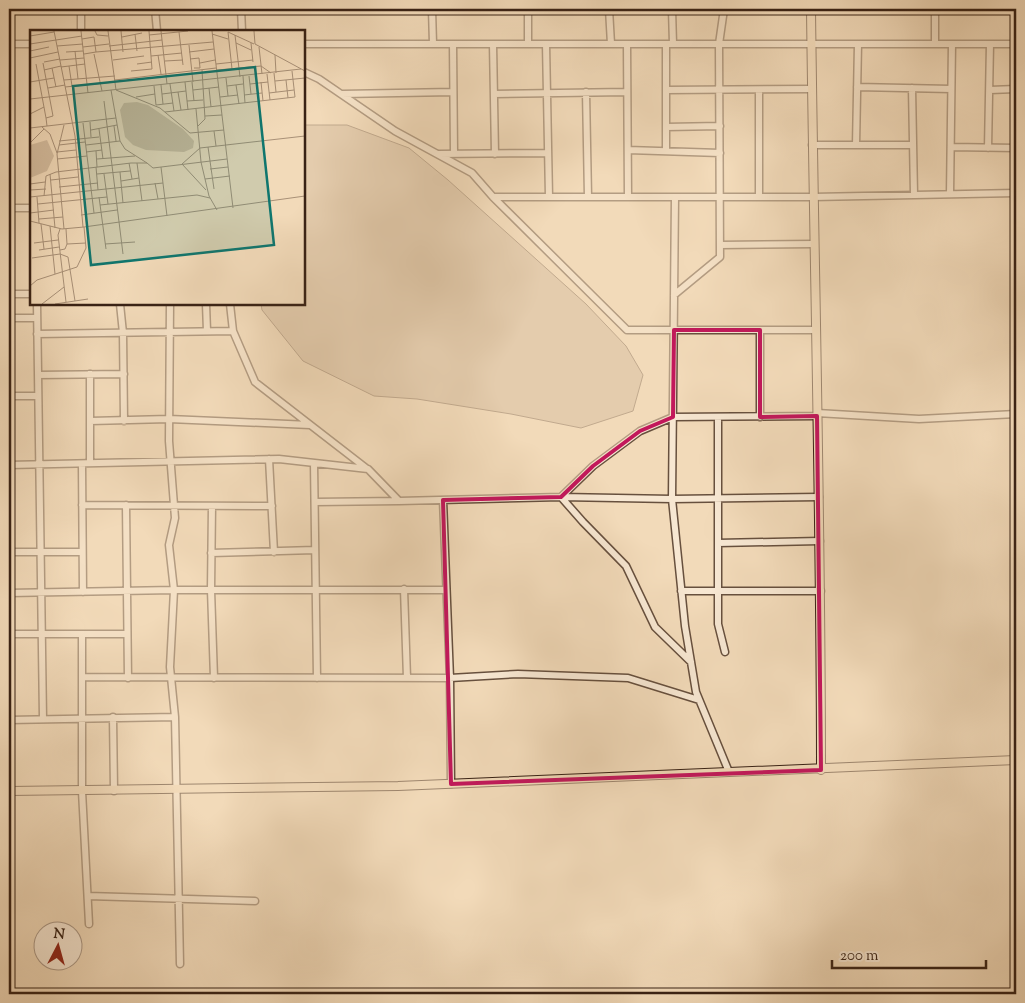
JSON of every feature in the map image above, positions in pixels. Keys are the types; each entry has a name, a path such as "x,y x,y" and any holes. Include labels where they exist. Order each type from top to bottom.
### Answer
{"main road":[{"path":"811,9 815,330 821,591 820,770"},
{"path":"9,791 176,790 451,784 820,770 1016,760"}],"street":[{"path":"81,9 81,30"},
{"path":"155,9 157,30"},
{"path":"241,9 242,30"},
{"path":"432,9 433,44"},
{"path":"528,9 528,44"},
{"path":"610,9 611,44"},
{"path":"666,151 666,90 672,9"},
{"path":"674,295 720,257 719,44 724,9"},
{"path":"935,9 935,44"},
{"path":"9,44 30,44"},
{"path":"305,44 1016,44"},
{"path":"453,44 454,154"},
{"path":"493,44 495,154"},
{"path":"546,44 549,196"},
{"path":"627,44 628,197"},
{"path":"856,145 858,44"},
{"path":"950,194 952,44"},
{"path":"988,148 990,44"},
{"path":"305,72 319,79 396,131 472,173 627,330 815,330"},
{"path":"857,87 952,89"},
{"path":"912,88 914,195"},
{"path":"666,90 812,89"},
{"path":"990,90 1016,89"},
{"path":"759,90 759,197"},
{"path":"341,94 453,92"},
{"path":"586,92 588,197"},
{"path":"494,94 627,92"},
{"path":"666,127 720,126"},
{"path":"812,145 913,145"},
{"path":"951,147 1016,148"},
{"path":"628,150 720,153"},
{"path":"438,154 548,153"},
{"path":"493,196 813,197 1016,193"},
{"path":"675,197 672,499 685,626 696,692 729,772"},
{"path":"9,208 30,208"},
{"path":"720,245 814,244"},
{"path":"9,294 30,294"},
{"path":"37,305 42,593 42,718"},
{"path":"120,305 123,333 124,420"},
{"path":"170,305 170,462 175,518 169,545 174,590 170,667 175,717 180,964"},
{"path":"206,305 207,331"},
{"path":"230,305 233,331 255,382 368,469 399,501"},
{"path":"9,318 37,318"},
{"path":"760,330 760,417"},
{"path":"37,334 233,331"},
{"path":"90,374 90,463"},
{"path":"38,375 124,374"},
{"path":"9,396 38,396"},
{"path":"561,497 592,466 640,431 673,417 817,415 919,419 1016,414"},
{"path":"718,417 718,624 726,652"},
{"path":"90,421 169,419 311,425"},
{"path":"9,465 269,459 368,469"},
{"path":"269,459 274,552"},
{"path":"314,463 317,678"},
{"path":"82,464 82,592"},
{"path":"561,497 626,566 655,627 691,662"},
{"path":"315,502 561,497 718,499 819,497"},
{"path":"443,500 450,678 451,784"},
{"path":"82,505 272,506"},
{"path":"126,505 128,678"},
{"path":"212,506 211,590 214,678"},
{"path":"718,543 820,541"},
{"path":"211,553 316,550"},
{"path":"9,552 82,552"},
{"path":"9,593 316,589 446,590"},
{"path":"404,589 407,678"},
{"path":"681,591 821,591"},
{"path":"9,634 127,634"},
{"path":"82,634 82,791 89,924"},
{"path":"82,677 450,678 518,674 628,678 699,700"},
{"path":"9,720 175,717"},
{"path":"112,718 114,790"},
{"path":"88,896 255,901"}],"highlighted area":[{"path":"674,330 760,330 760,417 817,416 821,770 451,784 443,500 561,497 593,466 640,431 673,417"}],"shaded area":[{"path":"305,125 347,125 409,148 448,180 586,304 626,346 643,375 633,411 581,428 511,414 417,399 374,396 303,361 262,310 261,305 305,305"}]}
